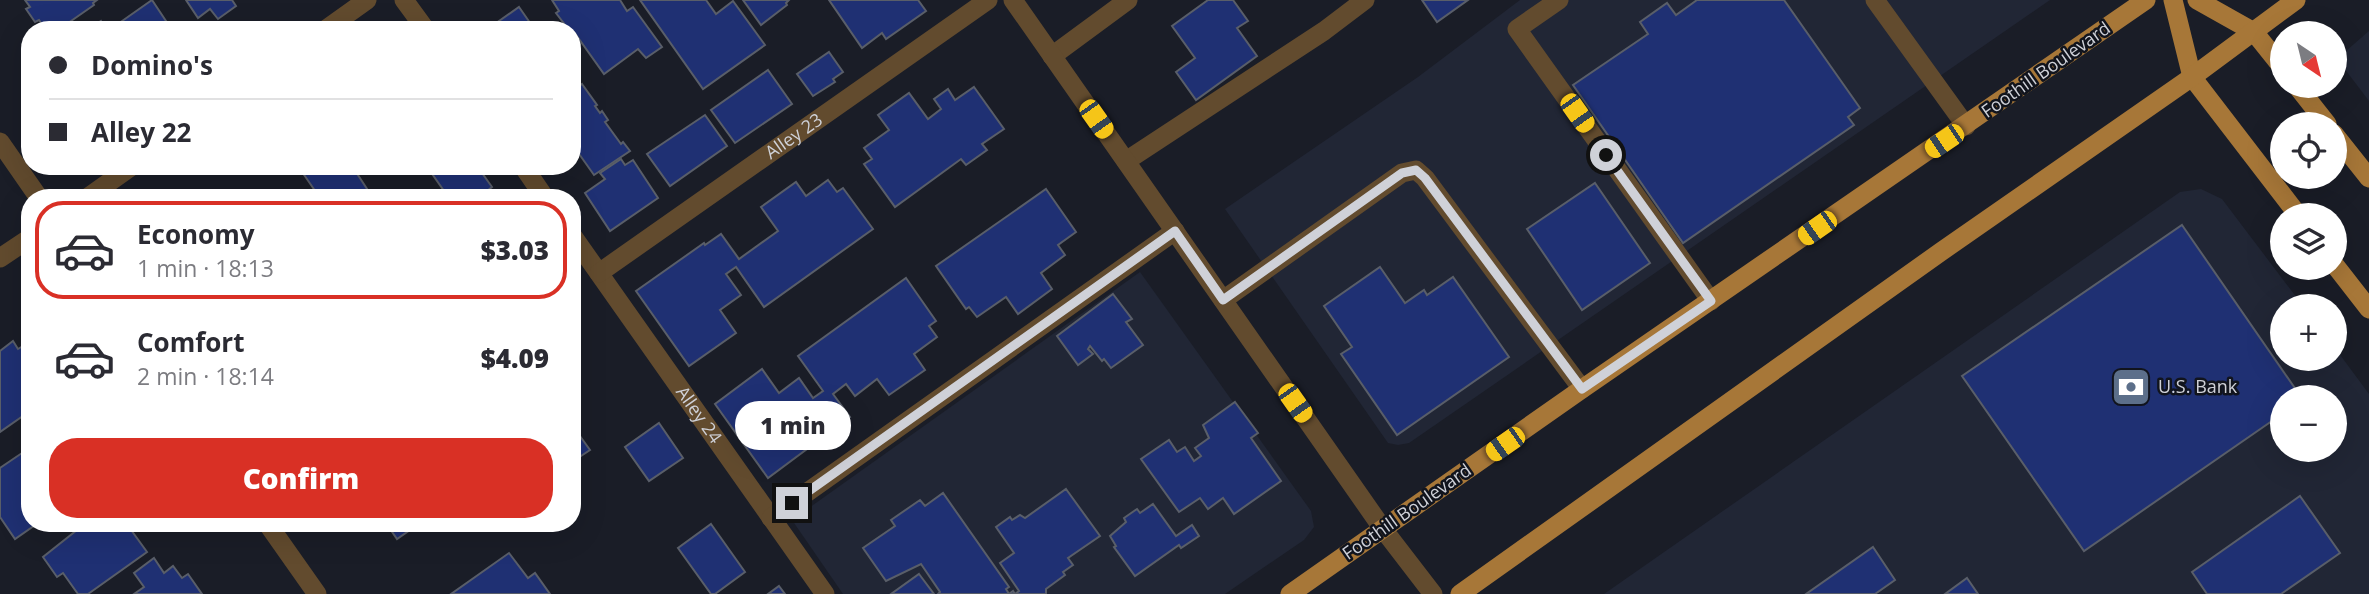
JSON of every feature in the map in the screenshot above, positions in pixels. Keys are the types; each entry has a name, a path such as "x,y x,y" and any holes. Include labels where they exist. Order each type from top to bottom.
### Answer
{"main road":[{"name":"Foothill Boulevard","path":"1290,594 2146,0"},
{"path":"2173,0 2192,77 2289,203"},
{"path":"2197,0 2254,32 2270,52"},
{"path":"1460,594 1931,258 2192,77 2295,0"},
{"path":"2306,98 2318,112"},
{"path":"2347,150 2369,178"},
{"path":"2346,280 2369,309"}],"street":[{"path":"338,21 367,0"},
{"path":"404,0 419,21"},
{"name":"Alley 23","path":"599,273 988,0"},
{"path":"1013,0 1383,529 1433,594"},
{"path":"1052,56 1128,0"},
{"path":"1126,161 1324,31 1365,0"},
{"path":"1559,0 1517,29 1711,301"},
{"path":"1875,0 1966,126"},
{"path":"0,142 21,172"},
{"path":"1223,300 1402,173 1416,170 1425,178 1582,389"},
{"path":"100,189 119,175"},
{"path":"771,518 1175,231"},
{"path":"0,258 21,244"},
{"name":"Alley 24","path":"581,248 825,594"},
{"path":"273,532 317,594"}],"shaded area":[{"path":"1520,0 2050,0 1409,443 1388,443 1225,209 1418,77"},
{"path":"2369,31 2369,101 2347,72 2347,50"},
{"path":"2201,189 2222,199 2270,262 2270,280 2283,280 2294,294 2270,294 2270,371 2347,371 2347,364 2369,394 2369,594 1604,594 2180,192"},
{"path":"1140,272 1311,511 1314,527 1304,540 1225,594 843,594 792,520"}],"building":[{"path":"25,0 97,0 71,21 34,21 26,9 30,7"},
{"path":"152,0 166,21 122,21"},
{"path":"186,0 232,0 236,6 218,19 210,9 198,18"},
{"path":"552,0 620,0 627,11 633,7 662,47 646,58 638,49 604,74 581,42 581,21 562,21 556,13 559,11"},
{"path":"640,0 706,0 716,14 733,1 765,45 703,89"},
{"path":"743,0 789,0 787,5 761,25"},
{"path":"829,0 918,0 926,11 886,39 882,33 862,48"},
{"path":"1208,0 1233,0 1248,21 1237,28 1257,56 1196,100 1176,72 1195,58 1172,26"},
{"path":"1422,0 1468,0 1437,22"},
{"path":"1697,0 1784,0 1860,108 1848,117 1854,125 1683,243 1573,85 1648,34 1640,22 1667,3 1676,15"},
{"path":"519,7 529,21 499,21"},
{"path":"829,52 843,72 833,79 835,82 813,96 797,74"},
{"path":"768,70 792,104 735,143 711,110"},
{"path":"581,85 600,113 602,111 608,120 605,122 621,144 623,142 630,151 594,175 581,157"},
{"path":"974,87 1004,129 982,144 987,150 966,165 961,159 895,207 864,164 872,159 864,148 889,130 878,115 909,93 928,119 941,109 934,99 948,89 955,100"},
{"path":"705,115 727,146 670,186 647,154"},
{"path":"621,159 625,165 633,160 658,198 610,231 585,193 605,179 600,173"},
{"path":"304,175 358,175 367,189 314,189"},
{"path":"433,175 483,175 492,187 489,189 443,189"},
{"path":"828,180 837,192 843,188 873,229 764,307 736,267 726,274 741,295 720,310 736,333 689,366 636,291 721,234 739,259 778,231 761,207 796,182 806,196"},
{"path":"1595,183 1650,263 1582,310 1527,229"},
{"path":"1046,189 1076,232 1058,245 1065,255 1041,273 1052,289 1018,314 1006,297 977,317 969,307 966,309 936,266"},
{"name":"U.S. Bank","path":"2182,225 2270,352 2270,371 2283,371 2293,385 2270,385 2270,422 2084,551 1962,376"},
{"path":"1380,267 1405,303 1424,290 1427,295 1453,277 1509,357 1397,435 1341,354 1352,347 1324,306"},
{"path":"906,278 936,321 929,326 937,337 914,354 925,370 889,395 877,379 855,396 846,384 833,394 850,417 768,478 715,404 762,369 779,393 799,378 813,398 823,391 798,356"},
{"path":"1113,294 1132,319 1126,322 1143,345 1111,368 1090,346 1088,349 1093,354 1078,365 1057,336"},
{"path":"13,341 18,349 21,347 21,417 0,432 0,351"},
{"path":"1235,402 1258,433 1251,438 1281,481 1234,514 1223,498 1208,509 1200,498 1179,512 1141,459 1169,440 1177,452 1185,447 1194,461 1201,456 1195,448 1209,438 1203,425"},
{"path":"659,423 683,458 649,481 625,447"},
{"path":"581,438 590,450 581,456"},
{"path":"21,454 21,532 25,532 15,539 0,517 0,468"},
{"path":"1066,489 1100,536 1068,558 1073,565 1063,572 1065,575 1046,589 1046,594 1015,594 1019,591 1000,563 1014,553 996,527 1010,517 1012,520 1020,515 1025,518"},
{"path":"943,493 1009,587 1006,589 1009,594 938,594 940,592 921,564 886,581 863,548 895,526 891,520 920,500 925,506"},
{"path":"2300,496 2340,553 2281,594 2207,594 2192,572"},
{"path":"1153,504 1176,536 1192,525 1199,536 1181,548 1179,545 1135,576 1114,547 1116,546 1110,536 1126,522 1124,518 1137,509 1140,513"},
{"path":"711,524 745,572 715,594 711,594 678,548"},
{"path":"74,532 133,532 147,552 88,594 78,594 63,573 57,577 43,557"},
{"path":"392,532 407,532 397,539"},
{"path":"1873,547 1895,580 1875,594 1806,594"},
{"path":"509,553 528,578 535,573 550,594 451,594"},
{"path":"154,558 164,573 173,566 182,578 188,574 202,594 134,594 144,587 134,573"},
{"path":"919,574 934,594 891,594"},
{"path":"1967,578 1978,594 1945,594"},
{"path":"779,586 785,594 768,594"}],"place":[{"name":"U.S. Bank","path":"2131,387"}],"route":[{"path":"792,503 1175,231 1223,300 1402,173 1416,170 1425,178 1582,389 1711,301 1606,155"}]}
